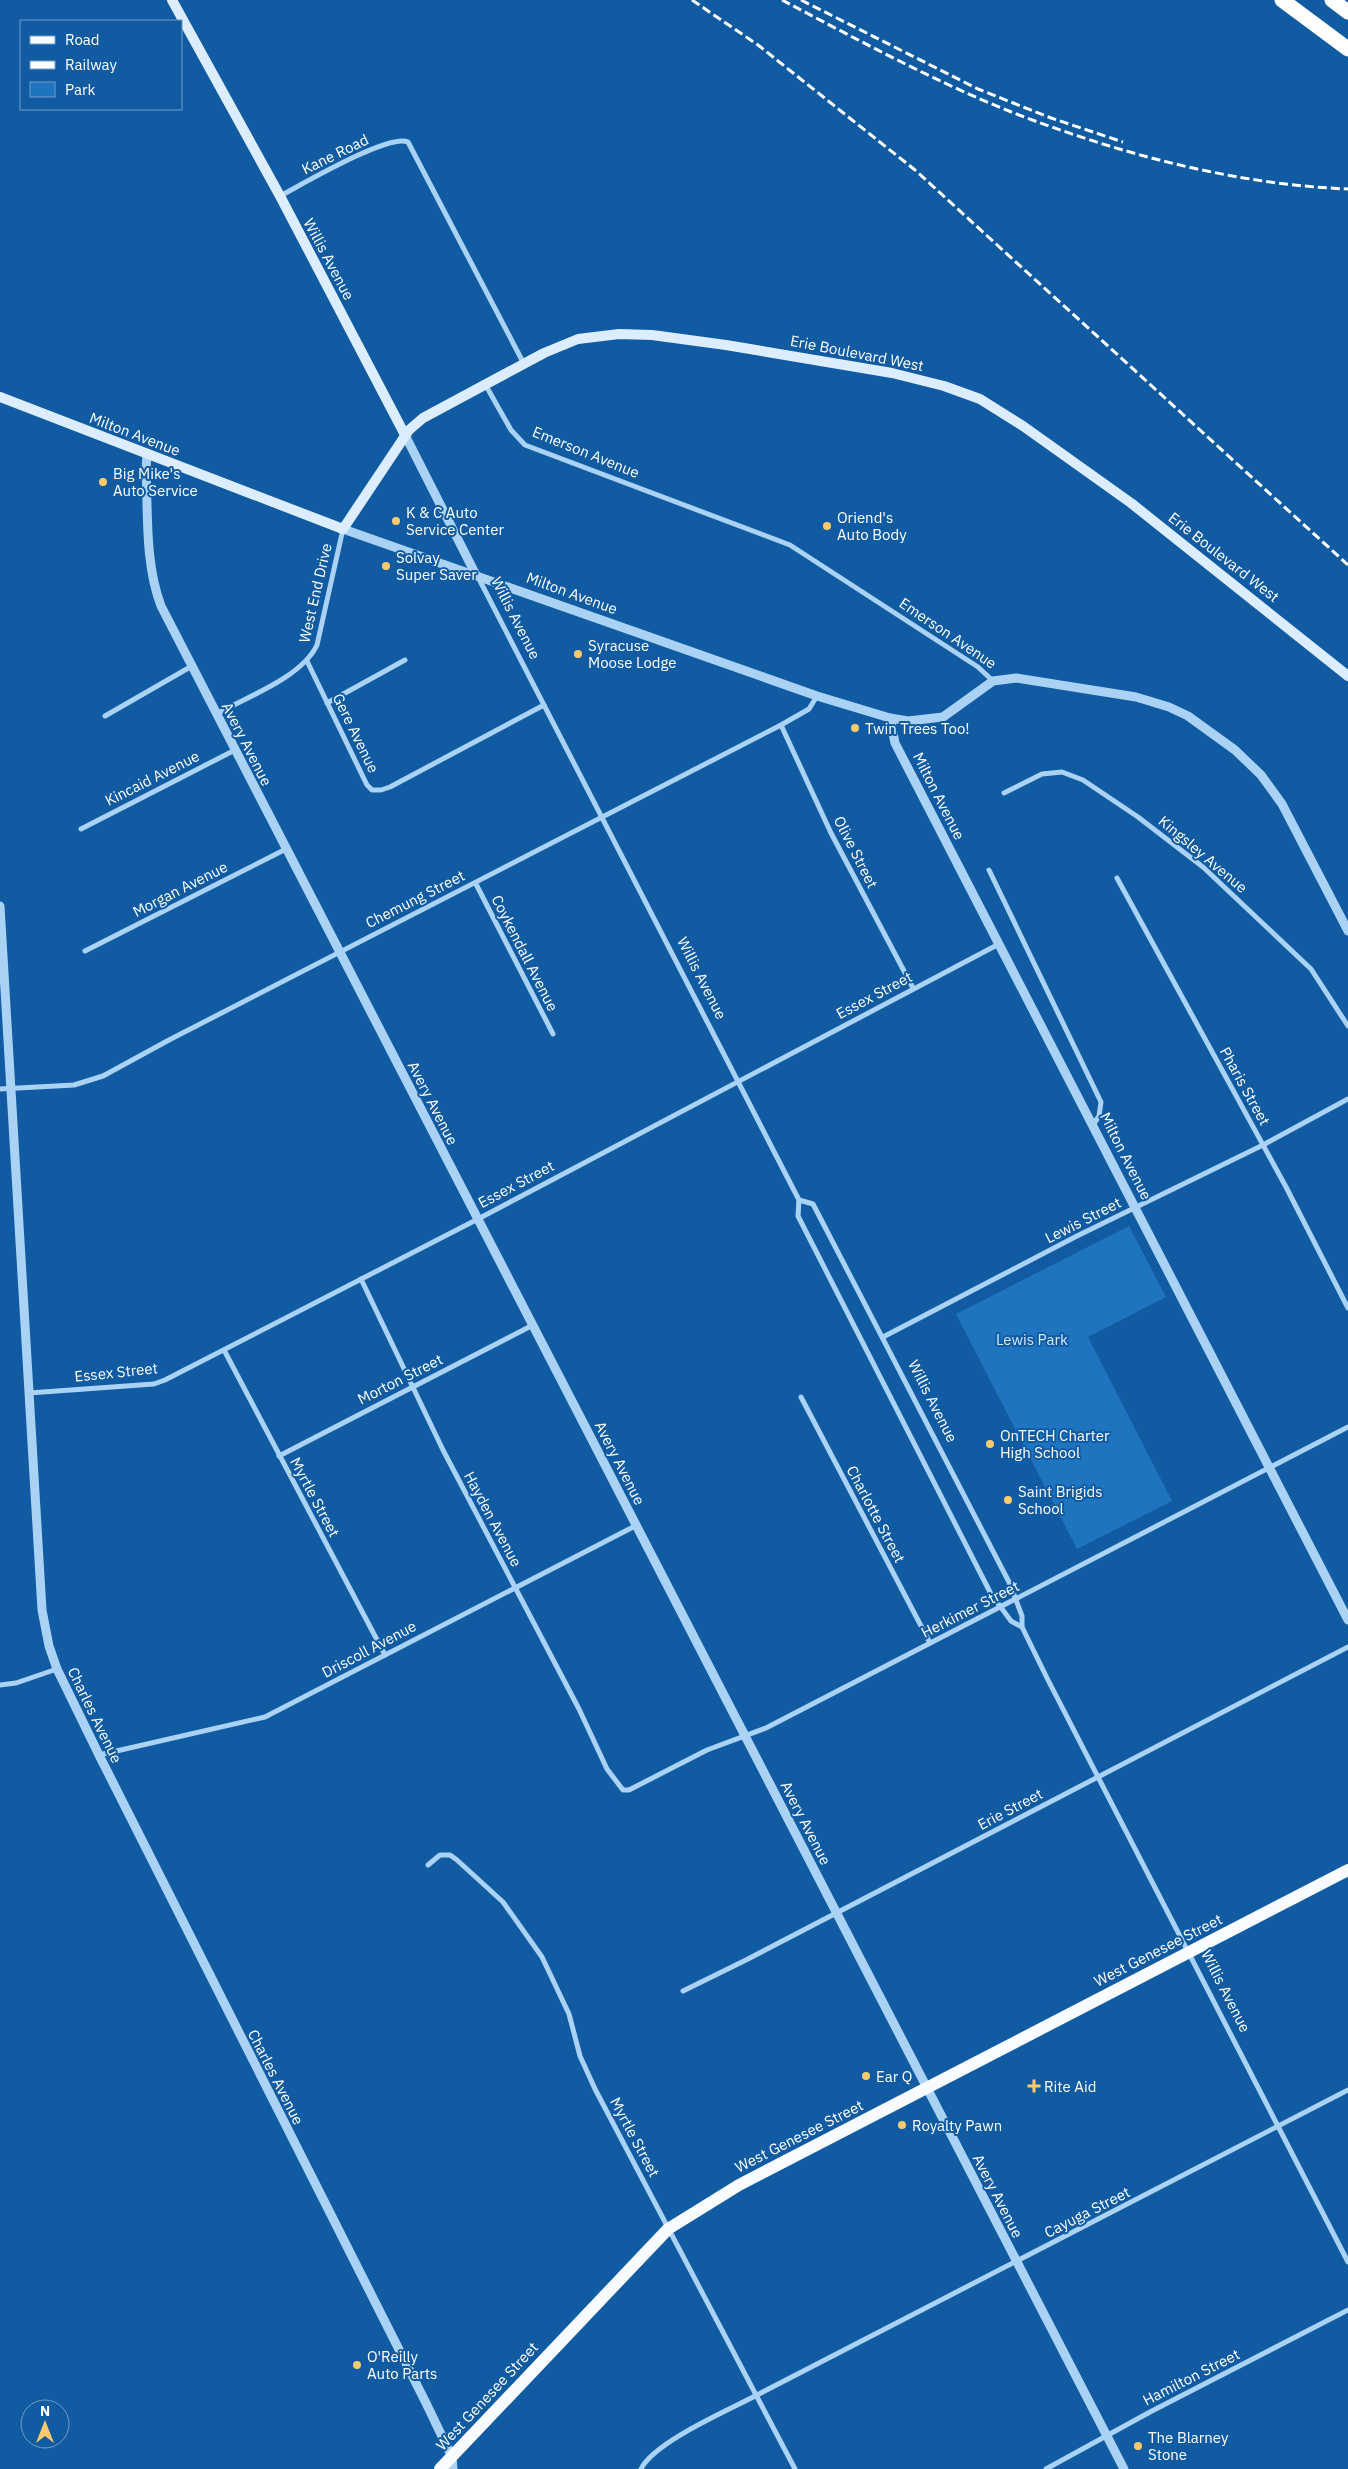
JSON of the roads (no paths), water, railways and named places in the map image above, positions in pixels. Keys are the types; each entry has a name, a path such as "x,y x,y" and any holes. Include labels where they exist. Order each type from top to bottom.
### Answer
{"highway":[{"path":"1282,0 1348,49"},
{"path":"1332,0 1348,12"}],"main road":[{"name":"Willis Avenue","path":"172,0 280,196 405,435"},
{"name":"Erie Boulevard West","path":"343,529 405,435 423,418 524,364 578,339 619,334 652,335 726,345 892,373 944,386 980,399 1131,503 1348,676"},
{"name":"Milton Avenue","path":"0,397 343,529"},
{"name":"West Genesee Street","path":"440,2469 452,2463 668,2229 740,2185 1348,1870"}],"street":[{"name":"Kane Road","path":"280,196 350,159 390,141 404,140 412,148 524,364"},
{"name":"Emerson Avenue","path":"485,384 511,430 525,446 790,545 974,664 993,681 1016,678 1136,697 1169,707 1188,716 1235,750 1261,775 1282,804 1348,931"},
{"name":"Willis Avenue","path":"405,435 799,1200 798,1216 999,1608 1011,1621 1022,1627"},
{"name":"Avery Avenue","path":"147,455 151,565 156,593 216,714 1124,2469"},
{"name":"Milton Avenue","path":"343,529 817,696 890,718 895,743 1348,1620"},
{"name":"West End Drive","path":"307,661 317,645 343,529"},
{"path":"328,703 404,660"},
{"path":"216,714 286,677 307,661"},
{"name":"Gere Avenue","path":"307,661 367,785 372,790 381,790 544,705"},
{"path":"105,716 192,666"},
{"path":"890,718 908,721 943,717 993,681"},
{"name":"Chemung Street","path":"0,1089 74,1085 103,1076 781,725 809,709 817,696"},
{"name":"Olive Street","path":"781,725 830,832 913,988"},
{"name":"Kincaid Avenue","path":"81,829 235,750"},
{"name":"Kingsley Avenue","path":"1004,793 1042,774 1062,772 1083,780 1138,817 1204,867 1311,969 1348,1026"},
{"name":"Morgan Avenue","path":"85,951 286,849"},
{"path":"989,870 1101,1102 1099,1116 1093,1125"},
{"name":"Pharis Street","path":"1117,878 1263,1145 1348,1308"},
{"name":"Coykendall Avenue","path":"476,884 553,1034"},
{"name":"Charles Avenue","path":"0,906 42,1610 49,1646 57,1669 99,1755 452,2463"},
{"name":"Essex Street","path":"29,1393 154,1384 478,1219 737,1080 999,944"},
{"name":"Lewis Street","path":"883,1337 1263,1145 1348,1098"},
{"name":"Willis Avenue","path":"799,1200 813,1204 883,1337 1010,1584 1022,1616 1022,1627 1348,2262"},
{"name":"Hayden Avenue","path":"361,1279 412,1386 578,1708 607,1769"},
{"name":"Morton Street","path":"279,1456 533,1325"},
{"name":"Myrtle Street","path":"224,1350 385,1655"},
{"name":"Charlotte Street","path":"801,1397 930,1643"},
{"name":"Herkimer Street","path":"607,1769 620,1789 629,1790 707,1750 766,1728 1348,1427"},
{"name":"Driscoll Avenue","path":"99,1755 265,1717 637,1525"},
{"name":"Erie Street","path":"683,1991 1348,1647"},
{"path":"0,1685 16,1684 57,1669"},
{"name":"Myrtle Street","path":"428,1865 440,1856 450,1855 503,1902 523,1927 542,1957 569,2014 580,2056 595,2089 795,2469"},
{"name":"Cayuga Street","path":"641,2469 652,2455 676,2438 1348,2090"},
{"name":"Hamilton Street","path":"1046,2469 1348,2310"}],"railway":[{"path":"692,0 758,45 915,170 1348,565"},
{"path":"782,0 947,84 1049,126 1122,150 1196,169 1272,182 1348,189"},
{"path":"801,0 978,89 1051,118 1123,142"}],"place":[{"name":"Big Mike's Auto Service","path":"103,482"},
{"name":"K & C Auto Service Center","path":"396,521"},
{"name":"Oriend's Auto Body","path":"827,526"},
{"name":"Solvay Super Saver","path":"386,566"},
{"name":"Syracuse Moose Lodge","path":"578,654"},
{"name":"Twin Trees Too!","path":"855,728"},
{"name":"OnTECH Charter High School","path":"990,1444"},
{"name":"Saint Brigids School","path":"1008,1500"},
{"name":"Ear Q","path":"866,2076"},
{"name":"Rite Aid","path":"1034,2086"},
{"name":"Royalty Pawn","path":"902,2125"},
{"name":"O'Reilly Auto Parts","path":"357,2365"},
{"name":"The Blarney Stone","path":"1138,2446"}],"park label":[{"name":"Lewis Park","path":"1032,1339"}]}
